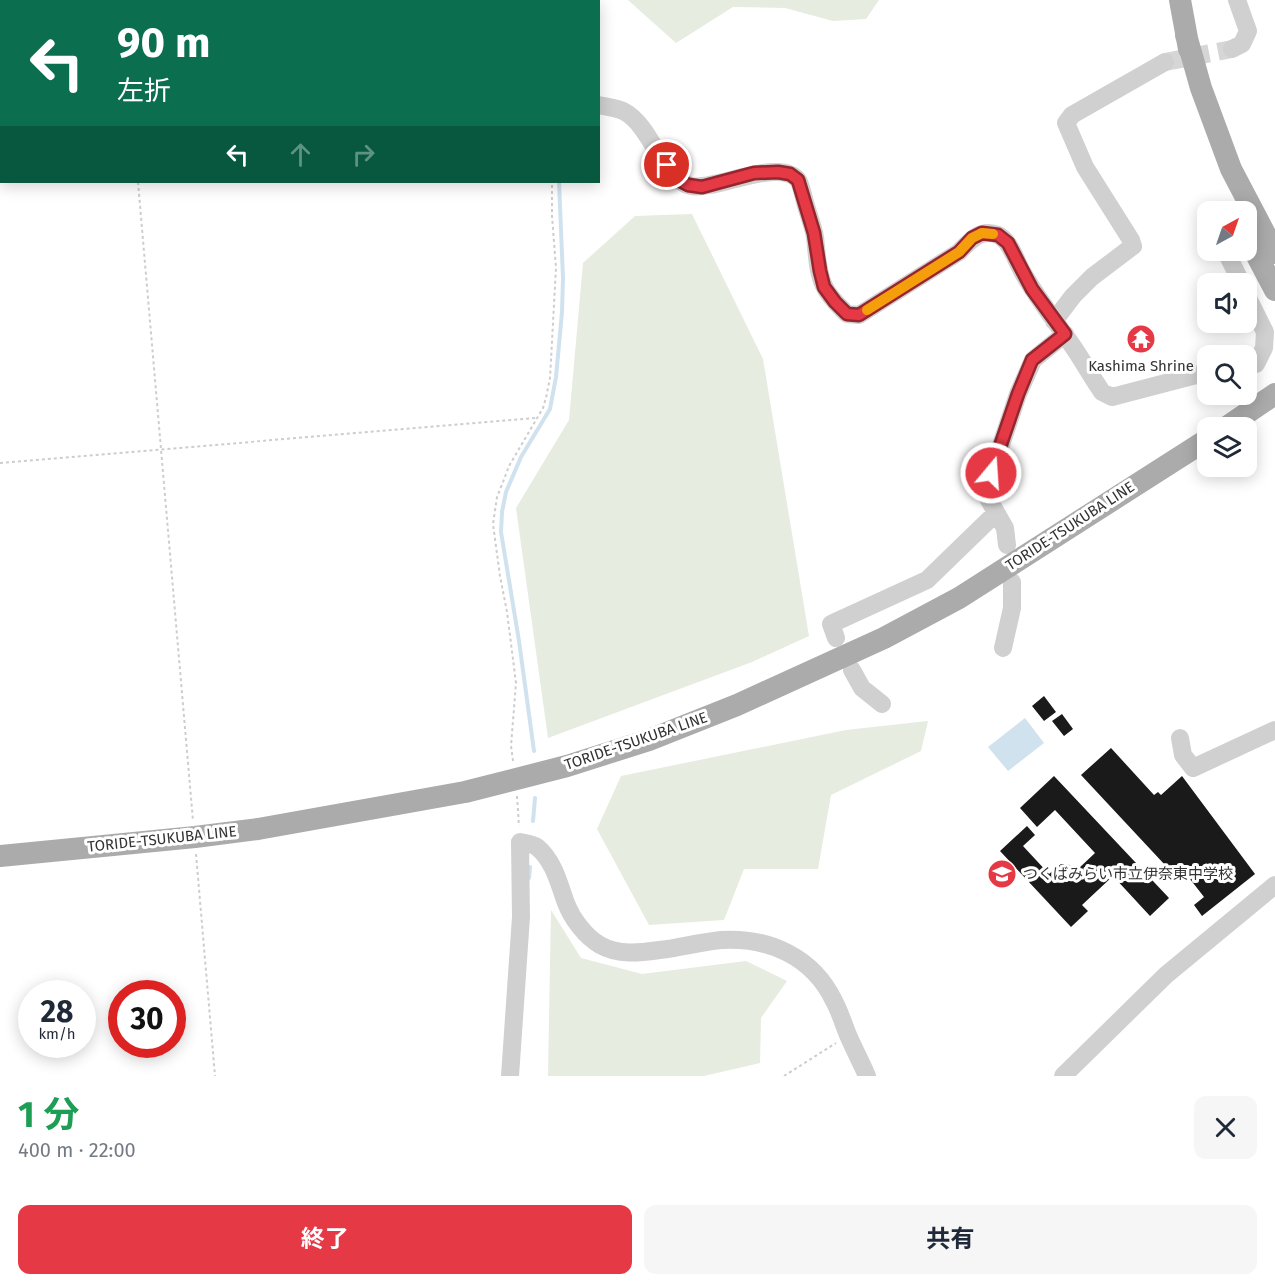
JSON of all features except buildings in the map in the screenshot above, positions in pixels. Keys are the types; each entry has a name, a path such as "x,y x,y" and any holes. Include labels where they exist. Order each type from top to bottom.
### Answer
{"main road":[{"path":"1180,0 1204,119 1214,153 1238,201"},
{"path":"1257,239 1272,270"},
{"path":"1257,250 1272,270"},
{"path":"1241,417 1275,394"},
{"name":"TORIDE-TSUKUBA LINE","path":"0,856 258,829 442,796 515,780 649,740 737,705 884,638 959,598 1197,446"}],"street":[{"path":"1232,49 1242,44 1248,31 1237,0"},
{"path":"1007,544 1005,528 985,493 1018,394 1032,360 1060,328 1073,296 1092,277 1133,246 1086,168 1066,123 1072,115 1166,62"},
{"path":"600,106 624,112 640,124 677,179 688,185 702,187 754,173 778,172 790,174 798,180 814,233 824,287 847,314 859,315 959,252 972,238 982,233 998,235 1008,243 1032,289 1102,392 1112,397 1197,375"},
{"path":"1257,316 1265,332 1264,348 1257,362"},
{"path":"836,638 831,624 927,580 996,513"},
{"path":"1003,648 1012,608 1012,582"},
{"path":"852,670 862,688 882,704"},
{"path":"1180,738 1183,755 1193,768 1275,730"},
{"path":"510,1076 520,917 520,842 536,846 547,858 557,876 567,906 582,929 597,943 611,951 643,952 720,940 742,940 784,950 804,962 821,980 834,1000 867,1076"},
{"path":"1063,1076 1166,975 1275,885"}],"path":[{"path":"138,183 215,1076"},
{"path":"520,842 511,746 516,683 493,524 497,497 506,474 543,408 550,378 556,268 552,183"},
{"path":"0,462 536,418"},
{"path":"784,1076 849,1036"}],"shaded area":[{"path":"628,0 879,0 866,19 833,21 785,8 733,7 676,43"},
{"path":"692,214 763,359 809,636 752,662 548,738 516,508 569,420 583,263 635,216"},
{"path":"928,721 921,751 831,795 818,869 744,869 724,920 649,925 597,829 621,776 846,730"},
{"path":"551,910 581,958 642,974 746,961 787,981 761,1018 760,1063 704,1076 548,1076"}],"water":[{"path":"1025,718 1044,743 1008,771 988,747"}],"waterway":[{"path":"534,751 501,532 506,492 521,457 550,409 556,377 563,278 559,183"},
{"path":"533,821 535,798"},
{"path":"529,878 530,867"}],"tunnel":[{"path":"1165,62 1232,49"}],"slow traffic":[{"path":"867,310 959,252 972,238 982,233 993,234"}],"place":[{"name":"Kashima Shrine","path":"1141,339"},
{"name":"つくばみらい市立伊奈東中学校","path":"1002,874"}],"route":[{"path":"667,165 677,179 688,185 702,187 754,173 778,172 790,174 798,180 814,233 824,287 847,314 859,315 959,252 972,238 982,233 998,235 1008,243 1032,289 1065,334 1032,360 991,473"}]}
